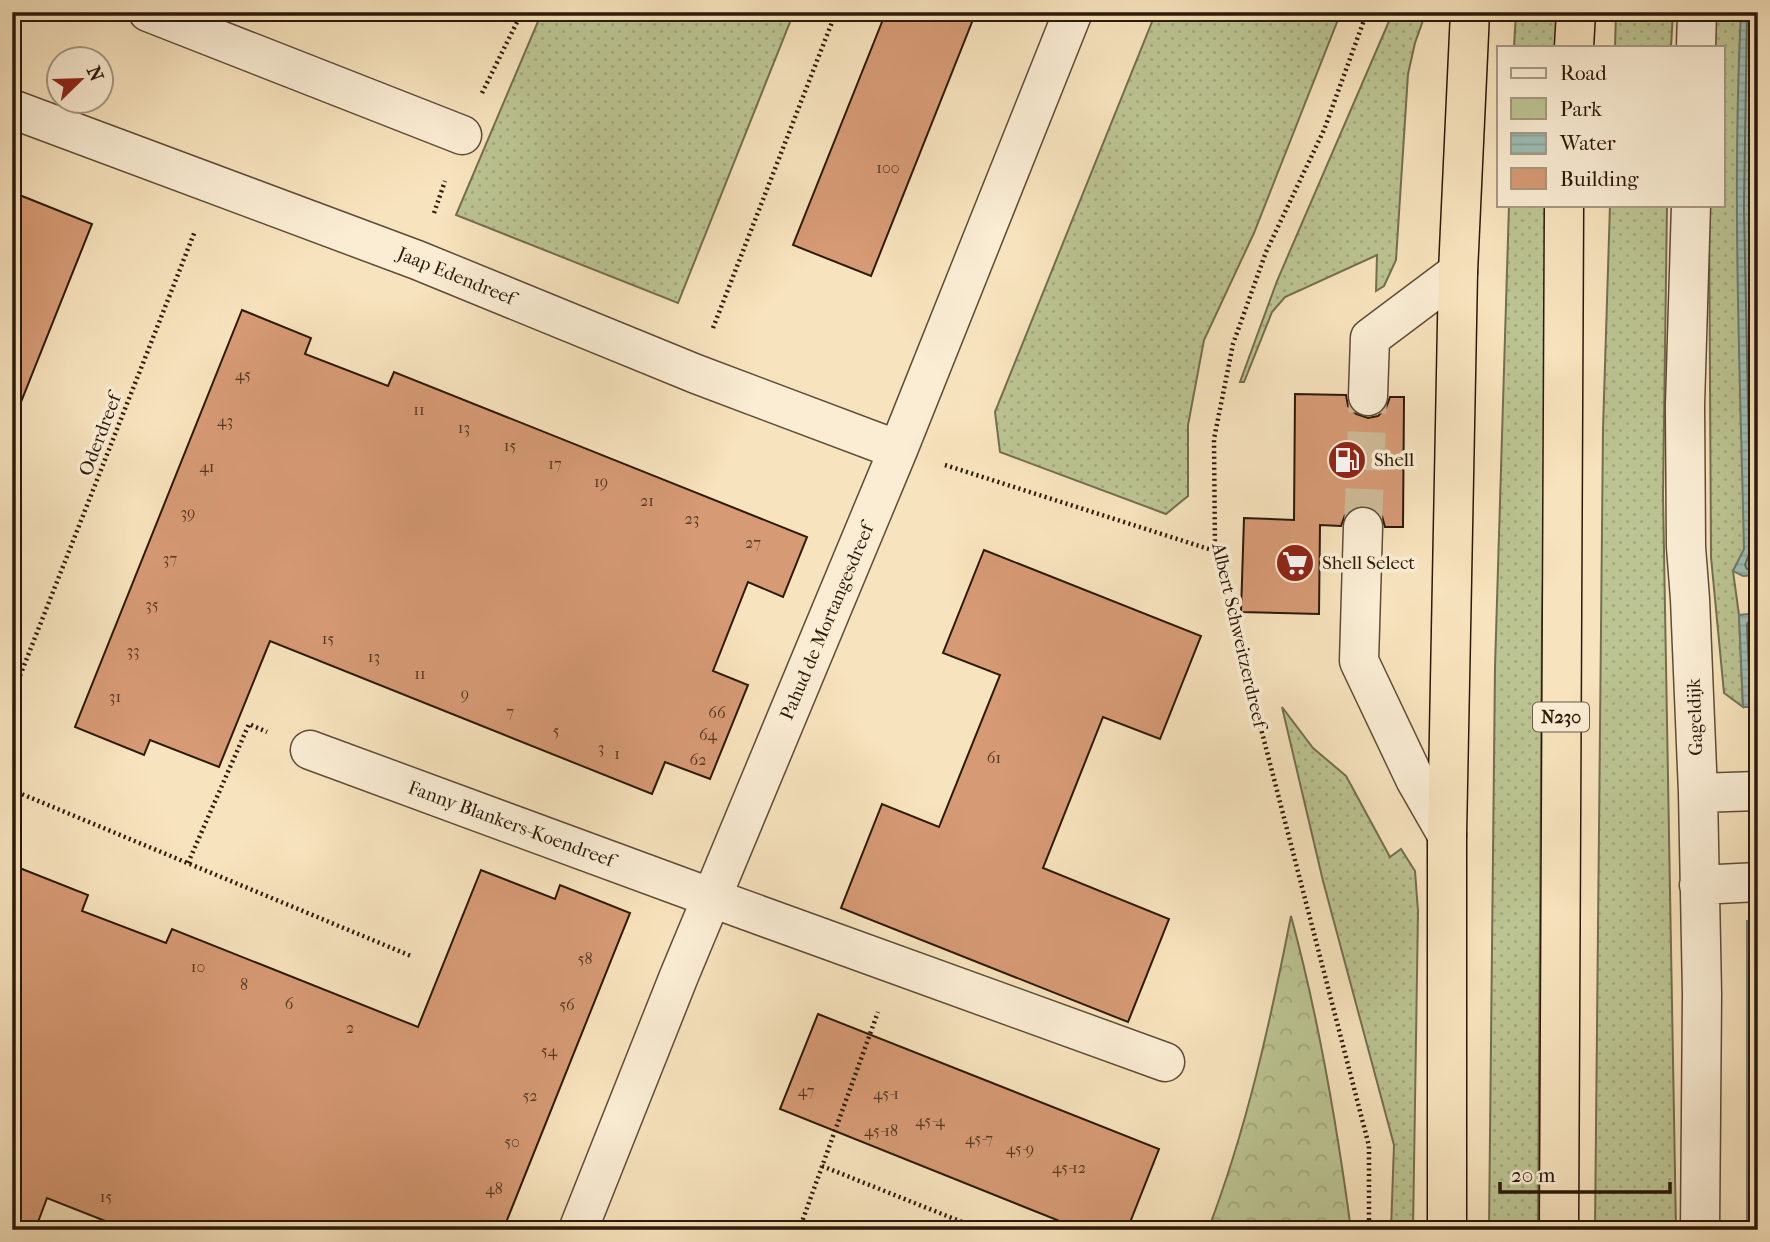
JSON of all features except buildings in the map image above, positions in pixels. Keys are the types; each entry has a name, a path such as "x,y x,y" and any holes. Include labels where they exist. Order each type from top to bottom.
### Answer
{"highway":[{"path":"1447,1230 1447,835 1458,272 1470,12"},
{"path":"1574,46 1576,12"},
{"name":"N230","path":"1559,1230 1564,206"}],"street":[{"path":"148,12 462,135"},
{"name":"Pahud de Mortangesdreef","path":"578,1230 898,450 1073,12"},
{"path":"1696,46 1697,12"},
{"name":"Jaap Edendreef","path":"12,108 417,260 696,374 898,450"},
{"name":"Gageldijk","path":"1691,206 1685,405 1686,547 1698,793 1702,994 1700,1230"},
{"path":"1368,396 1370,338 1458,272"},
{"path":"1363,527 1359,661 1415,779 1447,835"},
{"name":"Fanny Blankers-Koendreef","path":"310,750 1165,1062"},
{"path":"1698,793 1758,791"},
{"path":"1699,885 1758,882"}],"path":[{"path":"696,374 836,12"},
{"name":"Albert Schweitzerdreef","path":"1367,12 1324,130 1266,252 1233,344 1214,439 1215,551 1369,1146 1368,1230"},
{"name":"Oderdreef","path":"12,696 213,184"},
{"path":"898,450 1215,551"},
{"path":"188,863 249,724 310,750"},
{"path":"12,790 411,956"},
{"path":"799,1230 895,965"},
{"path":"822,1166 982,1230"}],"green space":[{"path":"542,12 794,12 678,303 456,215"},
{"path":"1156,12 1341,12 1254,233 1204,340 1188,425 1188,496 1166,514 1000,452 995,412"},
{"path":"1393,12 1426,12 1408,74 1396,260 1384,286 1376,291 1377,255 1285,297 1272,312 1244,382 1240,382 1277,281"},
{"path":"1516,12 1557,12 1555,46 1514,46"},
{"path":"1616,12 1673,12 1671,46 1615,46"},
{"path":"1716,12 1742,12 1744,550 1733,571 1739,615 1743,707 1724,693 1711,557 1709,206 1724,206 1724,46 1715,46"},
{"path":"1509,206 1551,206 1542,624 1538,1230 1489,1230 1495,667"},
{"path":"1610,206 1667,206 1663,495 1676,1230 1595,1230 1603,429"},
{"path":"1282,707 1313,748 1346,776 1390,857 1401,849 1415,871 1418,911 1413,1230 1391,1230 1394,1145 1323,881"},
{"path":"1291,916 1326,1072 1351,1230 1208,1230 1222,1192 1256,1075"}],"water":[{"path":"1741,12 1758,12 1758,562 1756,575 1743,576 1733,571 1744,549 1737,214"},
{"path":"1758,613 1758,707 1743,707 1739,615"},
{"path":"1747,921 1758,921 1758,1230 1747,1230"}],"tunnel":[{"path":"1363,527 1368,396"}],"place":[{"name":"Shell","path":"1347,460"},
{"name":"Shell Select","path":"1295,563"}]}
